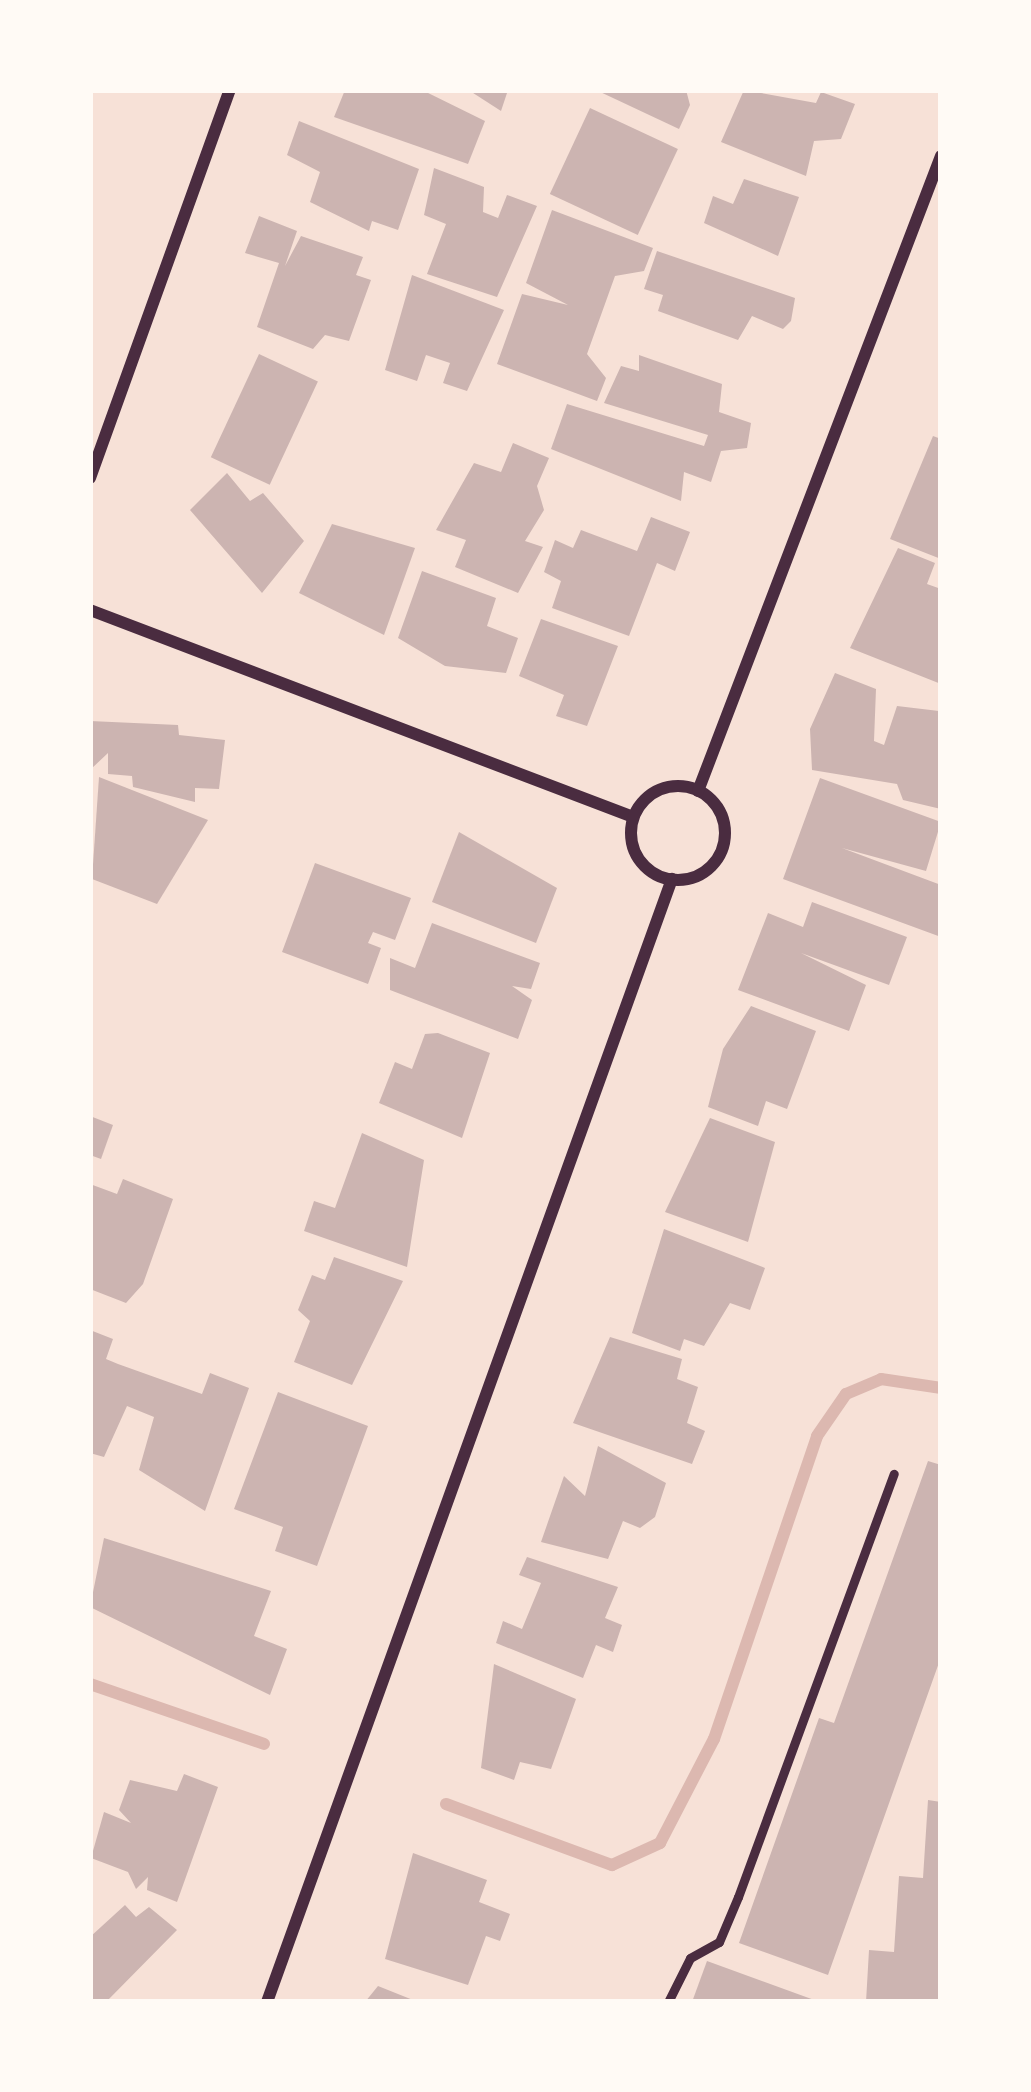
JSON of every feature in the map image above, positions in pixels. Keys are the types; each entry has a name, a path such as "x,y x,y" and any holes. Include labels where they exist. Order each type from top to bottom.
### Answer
{"street":[{"path":"90,478 230,90"},
{"path":"698,790 941,156"},
{"path":"90,610 634,818"},
{"path":"667,787 698,790 721,813 724,845 705,872 672,879 638,857 634,818 667,787"},
{"path":"266,2002 672,879"}],"lane":[{"path":"668,2002 690,1958 719,1942 894,1474"}],"building":[{"path":"345,90 422,90 485,121 468,164 334,117"},
{"path":"470,90 508,90 501,111 470,91"},
{"path":"596,90 686,90 690,105 679,129"},
{"path":"744,90 816,103 821,92 855,104 841,139 814,141 806,176 721,142"},
{"path":"590,108 678,149 638,235 550,194"},
{"path":"299,121 419,169 398,230 372,221 369,231 310,202 320,172 287,155"},
{"path":"434,168 484,187 483,212 498,218 507,195 537,206 497,297 427,274 446,224 424,215"},
{"path":"744,179 799,197 778,256 704,223 713,196 733,204"},
{"path":"552,210 653,248 644,271 615,276 587,354 606,378 597,401 497,364 522,294 568,305 526,283"},
{"path":"259,216 297,231 285,266 301,236 363,257 356,275 371,280 349,341 325,335 313,349 257,327 279,263 245,253"},
{"path":"657,251 795,298 791,321 783,329 752,316 738,340 658,311 663,295 644,289"},
{"path":"412,275 504,310 467,391 443,383 450,363 426,355 417,381 385,370"},
{"path":"259,354 318,381 270,485 211,457"},
{"path":"639,355 722,384 719,412 751,423 747,448 721,451 711,482 684,472 681,501 551,449 567,404 704,446 708,435 604,403 621,366 639,371"},
{"path":"933,436 941,439 941,559 890,539"},
{"path":"513,443 549,458 537,486 544,510 525,541 543,547 518,593 455,567 466,540 436,530 474,463 501,472"},
{"path":"227,473 250,501 263,493 304,541 262,593 190,510"},
{"path":"651,517 690,532 675,571 657,563 629,636 552,608 561,581 544,572 555,540 573,548 581,530 637,551"},
{"path":"332,524 415,548 384,635 299,593"},
{"path":"898,548 935,563 927,584 941,589 941,684 850,648"},
{"path":"422,571 496,598 487,626 518,638 506,673 445,666 398,638"},
{"path":"541,619 618,646 587,726 556,716 564,695 519,676"},
{"path":"835,673 876,689 874,741 884,745 897,706 939,711 941,809 903,800 897,784 812,770 810,729"},
{"path":"90,721 178,725 179,735 225,740 219,789 195,788 195,802 133,787 132,776 108,774 108,753 90,770"},
{"path":"99,777 208,820 157,904 92,879"},
{"path":"820,778 941,822 926,871 842,848 941,885 941,937 783,879"},
{"path":"459,832 557,888 536,943 432,902"},
{"path":"315,863 411,898 395,940 373,932 368,943 381,948 368,984 282,952"},
{"path":"812,902 907,937 889,985 801,953 866,985 849,1031 738,990 768,913 803,927"},
{"path":"432,923 540,963 531,989 512,986 532,1000 518,1039 390,990 390,958 415,968"},
{"path":"751,1006 816,1031 787,1109 766,1101 758,1126 708,1107 723,1049"},
{"path":"438,1033 490,1053 462,1138 379,1103 395,1062 412,1069 425,1034"},
{"path":"90,1116 113,1125 101,1159 90,1155"},
{"path":"710,1118 775,1142 748,1242 665,1212"},
{"path":"362,1133 424,1160 407,1267 304,1231 314,1201 335,1208"},
{"path":"123,1179 173,1199 143,1284 126,1303 90,1289 90,1184 117,1194"},
{"path":"664,1229 765,1268 750,1310 730,1303 704,1346 684,1339 680,1351 632,1333"},
{"path":"334,1257 403,1281 352,1385 294,1362 310,1321 298,1310 312,1275 325,1280"},
{"path":"90,1330 113,1339 106,1359 118,1364 202,1394 210,1373 249,1388 205,1511 139,1470 154,1417 127,1406 104,1457 90,1453"},
{"path":"610,1337 682,1359 677,1379 698,1387 687,1423 705,1431 692,1464 573,1423"},
{"path":"278,1392 368,1426 317,1566 275,1551 283,1527 234,1509"},
{"path":"598,1446 666,1483 655,1517 640,1528 623,1521 608,1559 541,1542 564,1476 585,1496"},
{"path":"928,1461 941,1465 941,1657 828,1975 739,1943 819,1718 834,1723"},
{"path":"104,1538 271,1591 254,1636 287,1649 270,1695 90,1607"},
{"path":"527,1557 618,1587 605,1618 622,1625 613,1652 596,1645 583,1678 496,1643 503,1621 522,1629 541,1583 519,1575"},
{"path":"494,1664 576,1699 551,1769 520,1762 514,1780 481,1768"},
{"path":"184,1774 218,1787 177,1902 147,1890 148,1877 136,1889 128,1872 91,1858 104,1812 131,1823 119,1810 130,1780 177,1791"},
{"path":"928,1800 941,1802 939,2002 866,2002 869,1950 894,1952 899,1876 923,1878"},
{"path":"413,1853 487,1880 479,1902 510,1914 500,1941 486,1936 468,1985 385,1959"},
{"path":"125,1905 136,1917 149,1907 177,1930 106,2002 90,2002 90,1937"},
{"path":"707,1961 817,2001 817,2002 692,2002"},
{"path":"378,1986 418,2002 365,2002"}],"waterway":[{"path":"446,1804 612,1865 660,1843 714,1739 817,1436 846,1394 881,1379 941,1388"},
{"path":"90,1684 264,1744"}]}
